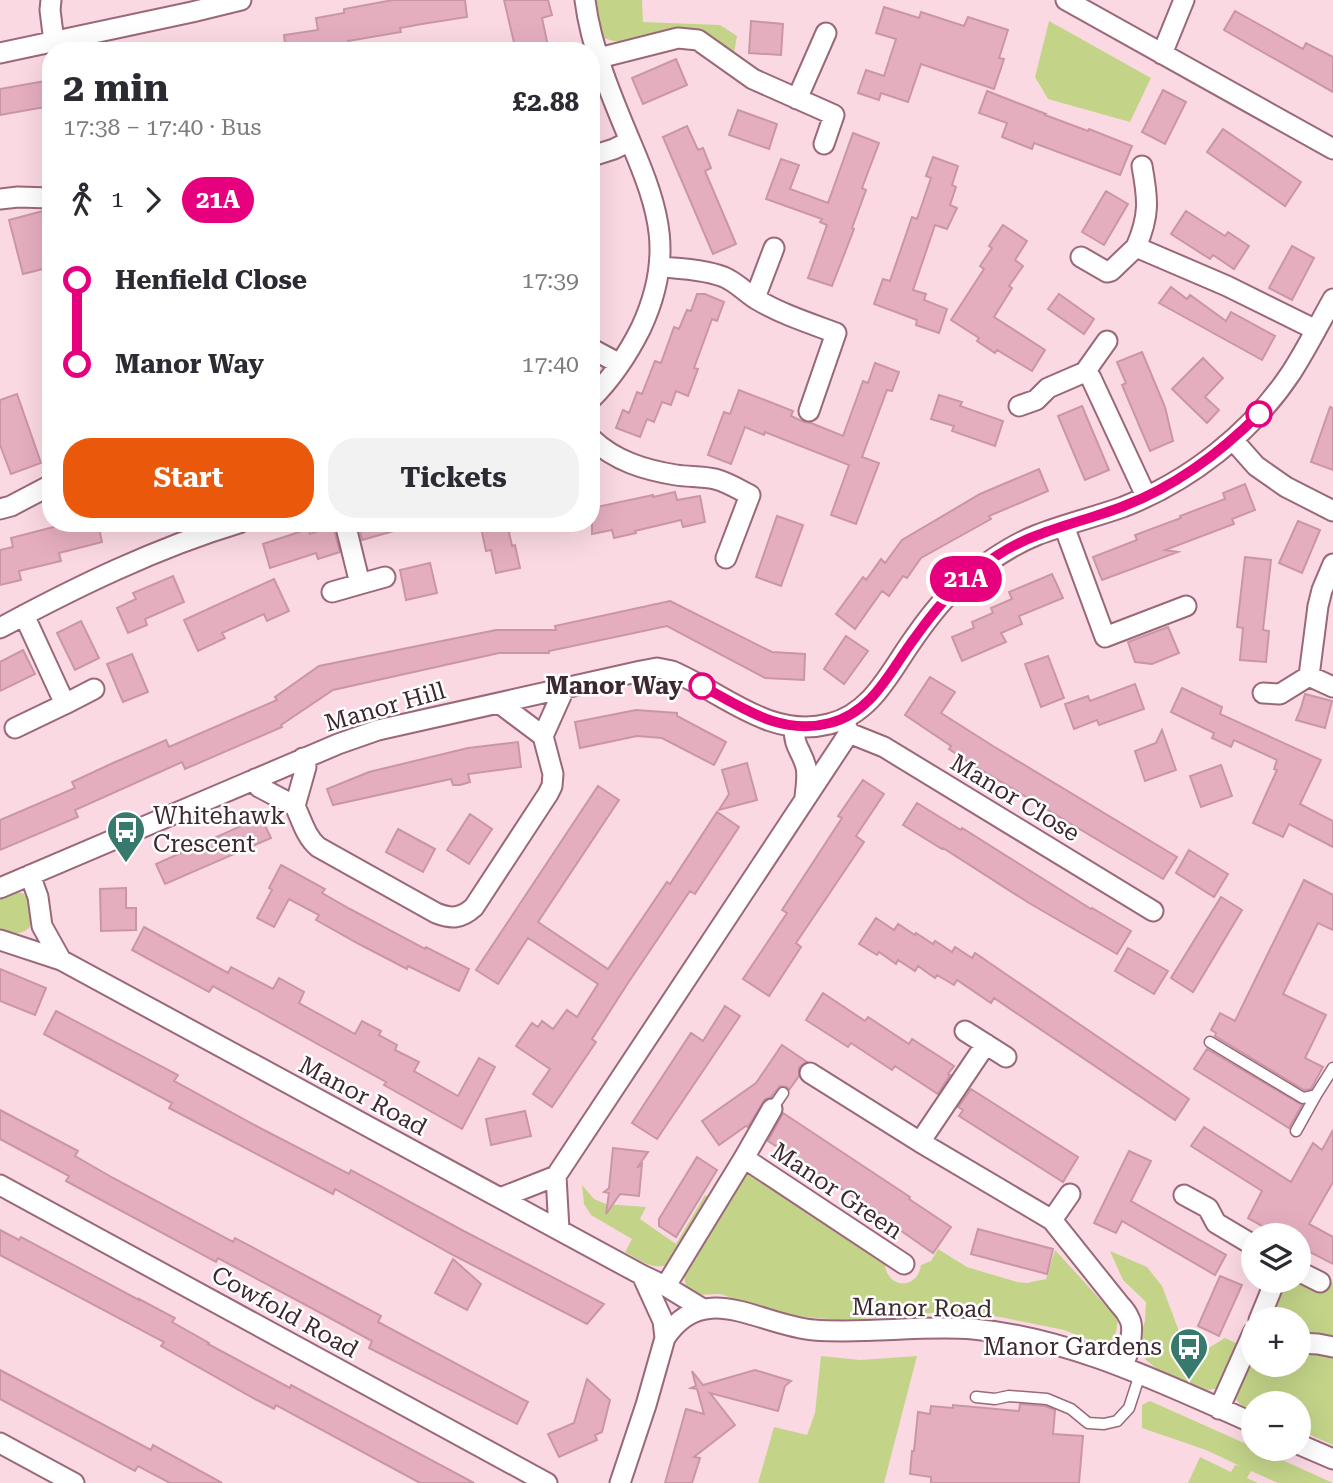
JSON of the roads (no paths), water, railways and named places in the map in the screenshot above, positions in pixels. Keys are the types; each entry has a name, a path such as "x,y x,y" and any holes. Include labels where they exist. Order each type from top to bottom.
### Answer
{"street":[{"path":"51,0 54,42 241,0"},
{"path":"585,0 594,42"},
{"path":"1066,0 1333,149"},
{"path":"1162,54 1184,0"},
{"path":"797,99 826,33"},
{"path":"600,58 678,38 698,40 753,79 834,115 824,144"},
{"path":"0,52 42,44"},
{"path":"600,61 645,173 654,201 660,236 655,290 645,318 634,342 600,389"},
{"path":"600,153 630,141"},
{"path":"1081,257 1107,272 1136,247 1143,231 1148,202 1142,166"},
{"path":"0,199 42,198"},
{"path":"1136,247 1227,286 1316,330"},
{"path":"755,298 774,248"},
{"path":"659,267 721,276 755,298 793,317 836,333 809,411"},
{"path":"500,1198 556,1176 804,801 847,726 883,685 941,602 958,585 1015,545 1146,496 1191,472 1233,440 1260,414 1292,372 1333,299"},
{"path":"1019,406 1036,400 1048,388 1084,372 1107,341"},
{"path":"600,353 620,364"},
{"path":"1084,372 1091,378 1146,496"},
{"path":"1233,440 1256,466 1286,487 1333,511"},
{"path":"600,447 627,463 653,471 707,477 750,495 726,558"},
{"path":"0,509 42,490"},
{"path":"1064,526 1105,637 1186,606"},
{"path":"0,628 196,532"},
{"path":"347,532 360,584"},
{"path":"1309,676 1318,606 1333,564"},
{"path":"332,592 385,577"},
{"path":"24,615 65,704"},
{"name":"Manor Hill","path":"0,888 303,758 378,730 654,668 678,673 772,723 794,727 830,724 847,726"},
{"path":"1309,676 1333,687"},
{"path":"1263,693 1280,694 1309,676"},
{"path":"15,728 94,689"},
{"path":"543,736 564,689"},
{"path":"303,758 306,767 295,806 307,834 318,847 436,913 456,918 474,907 548,794 553,780 543,736 499,703"},
{"name":"Manor Close","path":"847,726 1153,911"},
{"path":"794,727 794,742 807,774 804,801"},
{"path":"255,779 259,787 295,806"},
{"path":"30,875 38,897 42,926 61,960"},
{"name":"Manor Road","path":"0,940 61,960 667,1287 703,1309 727,1308 811,1330 858,1331 935,1327 1014,1335 1054,1344 1132,1371 1241,1418"},
{"path":"965,1031 1006,1057"},
{"path":"920,1142 986,1044"},
{"path":"810,1073 1052,1220 1121,1305 1130,1320 1132,1326 1128,1353 1132,1371"},
{"name":"Manor Green","path":"667,1287 778,1101"},
{"name":"Manor Green","path":"744,1158 904,1264"},
{"path":"556,1176 559,1230"},
{"name":"Cowfold Road","path":"0,1185 547,1483"},
{"path":"1052,1220 1070,1195"},
{"path":"1184,1195 1208,1208 1216,1223 1241,1238"},
{"path":"642,1275 663,1321 665,1338"},
{"path":"1311,1278 1320,1282"},
{"path":"620,1483 665,1338 672,1327 688,1314 703,1309"},
{"path":"1311,1344 1333,1347"},
{"path":"1219,1409 1241,1362"},
{"path":"0,1443 74,1483"},
{"path":"1311,1450 1333,1459"}],"lane":[{"path":"1210,1042 1303,1098 1316,1095"},
{"path":"1296,1131 1333,1068"},
{"path":"975,1397 1047,1399 1071,1409 1088,1423 1104,1424 1117,1421 1129,1408 1132,1371"}],"place":[{"name":"Manor Way","path":"702,686"},
{"name":"Whitehawk Crescent","path":"126,864"},
{"name":"Manor Gardens","path":"1189,1381"}]}
